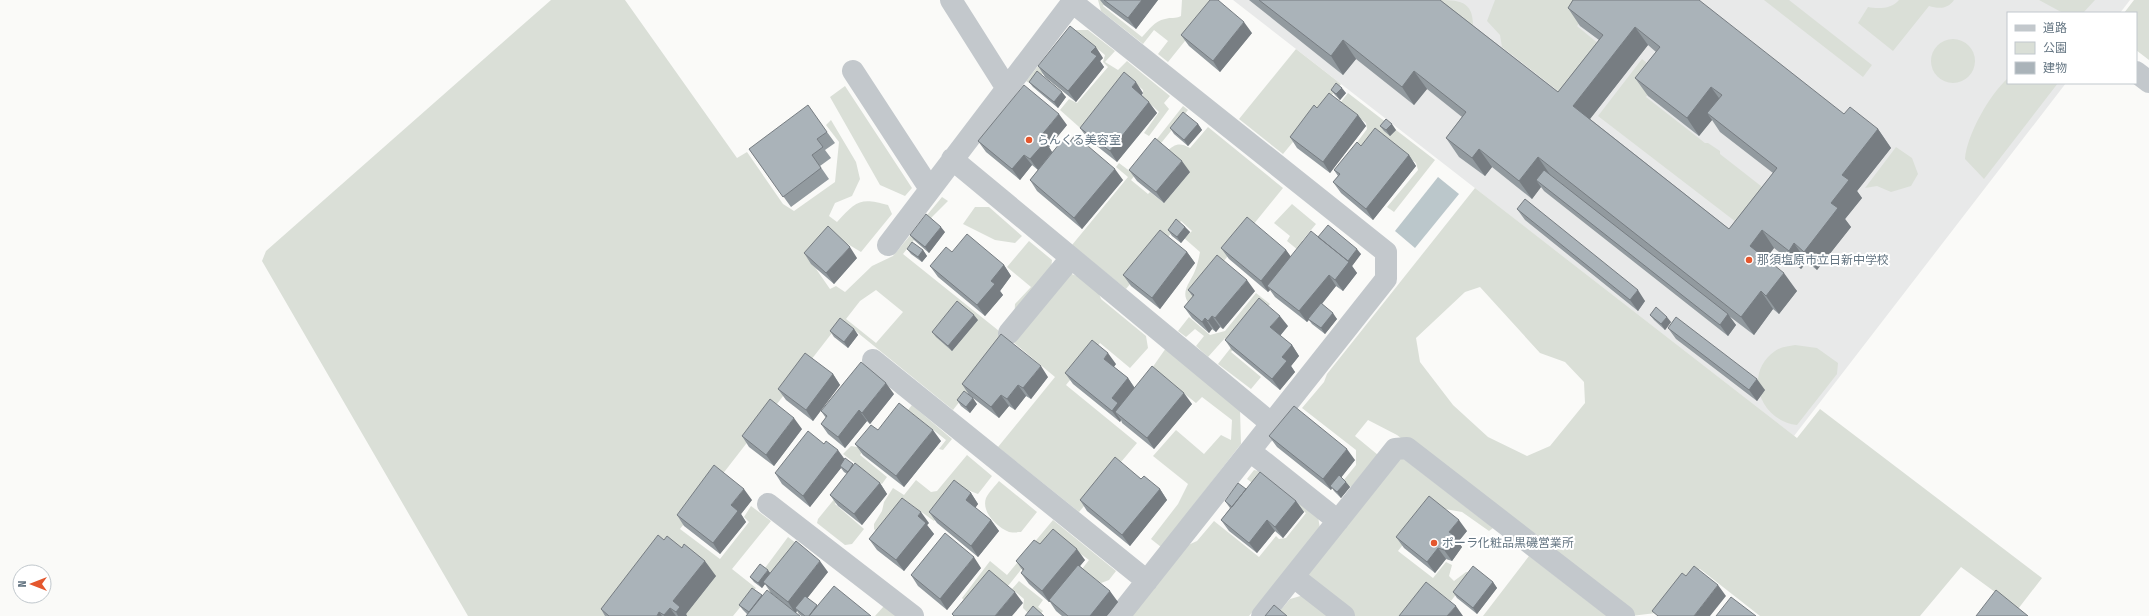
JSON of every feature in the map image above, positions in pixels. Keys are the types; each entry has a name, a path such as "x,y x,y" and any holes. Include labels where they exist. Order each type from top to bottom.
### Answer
{"street":[{"path":"951,0 1006,87"},
{"path":"888,245 1006,87 1073,1 1386,252 1386,279 1119,616"},
{"path":"853,70 930,189"},
{"path":"2137,73 2149,82"},
{"path":"952,159 1272,424"},
{"path":"1009,333 1071,258"},
{"path":"873,360 1147,581"},
{"path":"1262,616 1395,449 1407,448 1624,616"},
{"path":"1250,451 1338,521"},
{"path":"768,504 913,616"},
{"path":"1294,577 1344,616"}],"shaded area":[{"name":"那須塩原市立日新中学校","path":"1233,0 2130,0 2121,12 2007,12 2007,84 2065,84 1794,436"},
{"path":"1438,177 1459,194 1415,248 1395,231"}],"green space":[{"path":"551,0 625,0 737,158 747,152 783,204 794,211 835,182 839,142 826,125 831,120 856,162 860,179 852,196 835,203 829,216 837,222 854,205 865,201 888,205 892,214 861,252 836,237 812,263 830,289 836,286 845,292 872,266 893,256 942,197 948,201 932,217 903,254 1009,339 953,410 842,320 680,529 720,559 749,522 744,517 751,506 771,521 732,569 756,588 733,616 468,616 262,261 266,251","holes":["876,290 903,312 876,343 846,319 860,301"]},
{"path":"1098,0 1106,0 1103,6 1142,37 1152,26 1161,20 1181,16 1182,0 1218,0 1168,62 1158,54 1168,41 1154,30 1143,44 1101,11"},
{"path":"1435,0 1452,0 1468,7 1473,19 1473,29"},
{"path":"1495,0 1580,0 1591,9 1577,26 1611,54 1572,102 1502,47 1500,35 1487,21"},
{"path":"1764,0 1789,0 1872,65 1863,77"},
{"path":"1899,0 1954,0 1952,3 1943,8 1929,6 1893,51 1858,23 1868,7 1889,7"},
{"path":"2039,0 2095,0 2084,12 2061,12"},
{"path":"2134,0 2149,0 2149,60 2137,51 2137,12 2125,12"},
{"path":"1067,30 1088,30 1115,51 1105,62 1118,70 1127,61 1170,96 1164,103 1169,109 1149,136 1144,133 1159,112 1143,97 1143,90 1132,80 1087,134 1060,110 1069,99 1077,103 1108,67 1103,62 1105,55 1081,35 1074,35 1041,76 1031,84 1026,81"},
{"path":"1949,39 1957,39 1962,40 1969,45 1974,52 1974,70 1969,77 1962,82 1949,83 1941,80 1934,73 1931,65 1931,57 1934,49 1941,42"},
{"path":"1296,49 1341,84 1283,154 1239,119"},
{"path":"1642,59 1662,75 1646,97 1705,143 1708,143 1720,151 1720,154 1775,197 1749,232 1598,116"},
{"path":"2007,79 2007,84 2057,84 1984,179 1965,159 1974,127 2001,85"},
{"path":"845,86 912,188 905,196 880,185 830,97"},
{"path":"1348,93 1435,160 1394,212 1387,207 1418,170 1416,163 1377,133 1344,160 1367,129 1366,123 1340,103"},
{"path":"1183,106 1188,110 1131,180 1148,194 1150,192 1164,203 1190,172 1166,152 1177,145 1183,145 1190,148 1208,127 1283,188 1189,304 1185,295 1186,290 1196,268 1200,252 1184,238 1192,231 1181,221 1126,289 1072,245 1128,177 1116,167 1119,163 1131,172"},
{"path":"1896,147 1912,158 1918,174 1911,186 1891,192 1877,186 1865,188"},
{"path":"1475,188 1797,438 1820,409 2042,578 2018,609 1961,567 1920,616 1760,616 1700,569 1691,570 1656,613 1631,616 1397,435 1368,420 1355,436 1378,455 1351,487 1343,481 1356,465 1356,450 1302,408 1324,382 1327,374","holes":["1480,287 1540,353 1565,362 1584,382 1585,403 1550,446 1527,456 1488,437 1453,405 1420,362 1416,338 1465,292"]},
{"path":"1292,204 1316,224 1302,241 1310,249 1304,255 1287,241 1290,236 1274,223"},
{"path":"975,207 989,207 1022,236 1015,243 995,240 963,224"},
{"path":"1029,241 1052,260 1051,270 1074,275 1094,286 1101,299 1146,336 1148,348 1130,368 1100,343 1066,385 1137,443 1079,512 998,447 1055,377 1013,342 1015,304 1031,287 1007,267"},
{"path":"1256,293 1270,304 1231,352 1261,377 1251,389 1218,364 1233,345 1225,338 1208,357 1196,346 1204,336 1195,329 1186,337 1178,331 1189,317 1210,335 1225,331"},
{"path":"1795,345 1817,348 1838,363 1837,374 1797,425 1784,422 1774,415 1766,406 1760,395 1758,383 1759,372 1765,361 1775,351"},
{"path":"1166,348 1240,410 1241,444 1161,547 1151,539 1178,504 1188,484 1153,456 1176,430 1204,454 1221,435 1231,440 1232,420 1202,397 1196,403 1152,368"},
{"path":"912,405 952,439 943,450 939,449 946,440 908,410"},
{"path":"863,441 868,444 860,455 887,477 882,484 843,454 851,446 857,447"},
{"path":"967,455 992,476 978,494 962,488 934,521 909,503 881,537 874,529 874,524 882,511 884,502 893,488 904,495 916,480 931,492 937,491"},
{"path":"1395,458 1404,459 1493,528 1489,531 1462,512 1445,509 1436,503 1398,551 1433,578 1446,562 1452,565 1449,576 1454,581 1466,572 1472,573 1451,601 1434,589 1413,616 1351,616 1308,582 1307,569"},
{"path":"1254,470 1262,472 1318,516 1320,529 1249,616 1124,616 1175,551 1197,541 1214,521 1259,557 1276,536 1279,539 1286,538 1306,513 1267,481 1260,489 1247,479"},
{"path":"849,481 852,484 835,504 864,529 852,544 845,545 817,523 818,519"},
{"path":"999,481 1037,512 1021,532 1010,532 1004,530 995,523 988,514 985,503 986,498"},
{"path":"1053,520 1116,571 1109,580 1101,583 1082,569 1089,560 1051,532 1008,586 971,608 962,598 990,561 1007,575"},
{"path":"788,537 800,546 776,576 765,568"},
{"path":"1529,556 1607,616 1483,616"},
{"path":"1019,581 1043,600 1038,607 1043,611 1039,616 1031,616 1023,608 1024,599 1012,589"},
{"path":"1304,595 1330,616 1286,616 1279,612 1290,599"},
{"path":"884,606 897,616 875,616"}],"building":[{"path":"1104,0 1142,0 1128,18"},
{"path":"1210,0 1218,0 1244,22 1213,61 1181,35"},
{"path":"1259,0 1440,0 1558,92 1603,35 1568,8 1573,0 1699,0 1844,114 1850,107 1878,129 1842,175 1849,180 1831,203 1838,208 1804,252 1794,243 1789,251 1762,230 1750,246 1784,273 1766,296 1761,291 1741,317 1538,157 1519,181 1479,149 1472,158 1446,138 1466,112 1414,71 1402,87 1343,40 1331,56","holes":["1635,27 1660,47 1635,78 1687,118 1711,87 1722,95 1707,113 1777,168 1729,229 1573,106"]},
{"path":"1070,26 1096,47 1091,52 1097,56 1068,91 1038,66"},
{"path":"1037,71 1062,92 1054,102 1029,82"},
{"path":"1124,72 1136,82 1132,87 1149,102 1110,151 1080,128"},
{"path":"1336,83 1342,88 1336,94 1331,90"},
{"path":"1024,85 1059,114 1040,137 1045,142 1030,159 1024,155 1012,169 978,141"},
{"path":"1329,93 1358,115 1323,162 1290,137 1314,105 1317,108"},
{"path":"808,105 827,132 817,139 823,147 812,155 821,168 783,197 749,149"},
{"path":"1183,112 1198,124 1184,140 1170,128"},
{"path":"1386,119 1392,124 1386,130 1380,126"},
{"path":"1375,128 1409,155 1366,209 1333,182 1340,174 1334,170 1357,142 1361,146"},
{"path":"1075,135 1115,169 1074,218 1030,180 1064,138 1069,143"},
{"path":"1155,138 1182,161 1156,192 1129,170"},
{"path":"1544,170 1728,314 1720,325 1536,180"},
{"path":"1525,199 1638,290 1630,300 1517,209"},
{"path":"926,214 941,227 925,247 910,235"},
{"path":"1247,217 1286,250 1261,281 1221,248"},
{"path":"1176,219 1185,227 1177,237 1168,230"},
{"path":"1328,225 1357,249 1348,261 1318,237"},
{"path":"828,226 850,247 826,273 804,253"},
{"path":"1160,230 1187,252 1152,298 1123,275"},
{"path":"1311,231 1349,262 1335,280 1329,275 1299,311 1267,286"},
{"path":"967,234 1004,265 991,281 995,284 977,305 930,266 946,247 952,252"},
{"path":"912,242 923,250 918,257 907,249"},
{"path":"1217,255 1247,280 1215,318 1212,316 1208,321 1205,318 1202,322 1184,307 1194,295 1188,290"},
{"path":"1259,298 1280,316 1270,327 1292,345 1282,357 1287,361 1272,379 1225,340"},
{"path":"957,301 974,315 948,346 932,332"},
{"path":"1321,303 1333,313 1321,328 1308,319"},
{"path":"1656,307 1667,317 1661,324 1650,315"},
{"path":"1676,317 1757,379 1749,390 1668,328"},
{"path":"840,318 854,329 844,342 830,331"},
{"path":"1001,334 1041,366 1023,388 1018,385 1007,399 1001,395 991,407 962,384"},
{"path":"1092,340 1108,353 1104,359 1128,378 1112,398 1118,403 1112,411 1065,373"},
{"path":"805,353 833,374 806,410 778,389"},
{"path":"861,362 886,383 862,413 859,410 838,437 821,424 827,416 821,411"},
{"path":"1152,366 1184,393 1147,438 1115,412"},
{"path":"964,391 973,398 966,407 957,400"},
{"path":"770,399 794,418 766,455 742,436"},
{"path":"899,403 933,430 896,476 855,444 871,425 878,430"},
{"path":"1294,406 1347,449 1323,479 1269,436"},
{"path":"808,431 824,444 826,441 838,450 803,496 775,473"},
{"path":"1115,457 1141,479 1144,476 1160,489 1122,535 1080,500"},
{"path":"845,458 853,464 848,472 840,466"},
{"path":"855,463 880,483 854,514 830,495"},
{"path":"714,465 744,489 731,505 738,511 713,543 677,515"},
{"path":"1260,472 1296,501 1275,527 1267,520 1249,543 1221,520"},
{"path":"1339,475 1346,482 1337,492 1330,486"},
{"path":"954,480 971,493 966,500 991,520 971,546 929,512"},
{"path":"1238,483 1246,489 1232,507 1225,501"},
{"path":"1429,496 1459,520 1449,532 1455,536 1444,550 1438,548 1427,562 1396,537"},
{"path":"902,498 921,512 918,516 926,523 896,560 869,539"},
{"path":"1053,529 1077,549 1042,591 1021,573 1024,569 1016,561 1034,540 1040,544"},
{"path":"945,533 974,557 940,599 911,575"},
{"path":"658,535 664,540 667,536 682,548 684,544 705,561 673,601 680,607 676,612 670,608 664,615 659,612 657,616 609,616 601,609"},
{"path":"796,541 820,561 788,602 763,582"},
{"path":"760,564 768,570 758,583 750,577"},
{"path":"1078,565 1110,591 1090,616 1068,616 1049,600"},
{"path":"1473,566 1493,582 1473,608 1453,592"},
{"path":"1694,566 1718,585 1694,616 1658,616 1652,611 1682,573 1686,576"},
{"path":"989,570 1015,592 995,616 954,616 952,614"},
{"path":"1426,582 1456,606 1447,616 1399,616"},
{"path":"834,586 871,616 809,616"},
{"path":"752,588 762,595 749,612 739,605"},
{"path":"767,590 800,616 746,616"},
{"path":"1996,590 2028,616 1976,616"},
{"path":"805,596 817,605 809,616 805,616 795,608"},
{"path":"1731,597 1756,616 1716,616"},
{"path":"1274,605 1287,616 1265,616"},
{"path":"1033,606 1044,616 1025,616"}],"place":[{"name":"らんくる美容室","path":"1029,140"},
{"name":"那須塩原市立日新中学校","path":"1749,260"},
{"name":"ポーラ化粧品黒磯営業所","path":"1434,543"}]}
